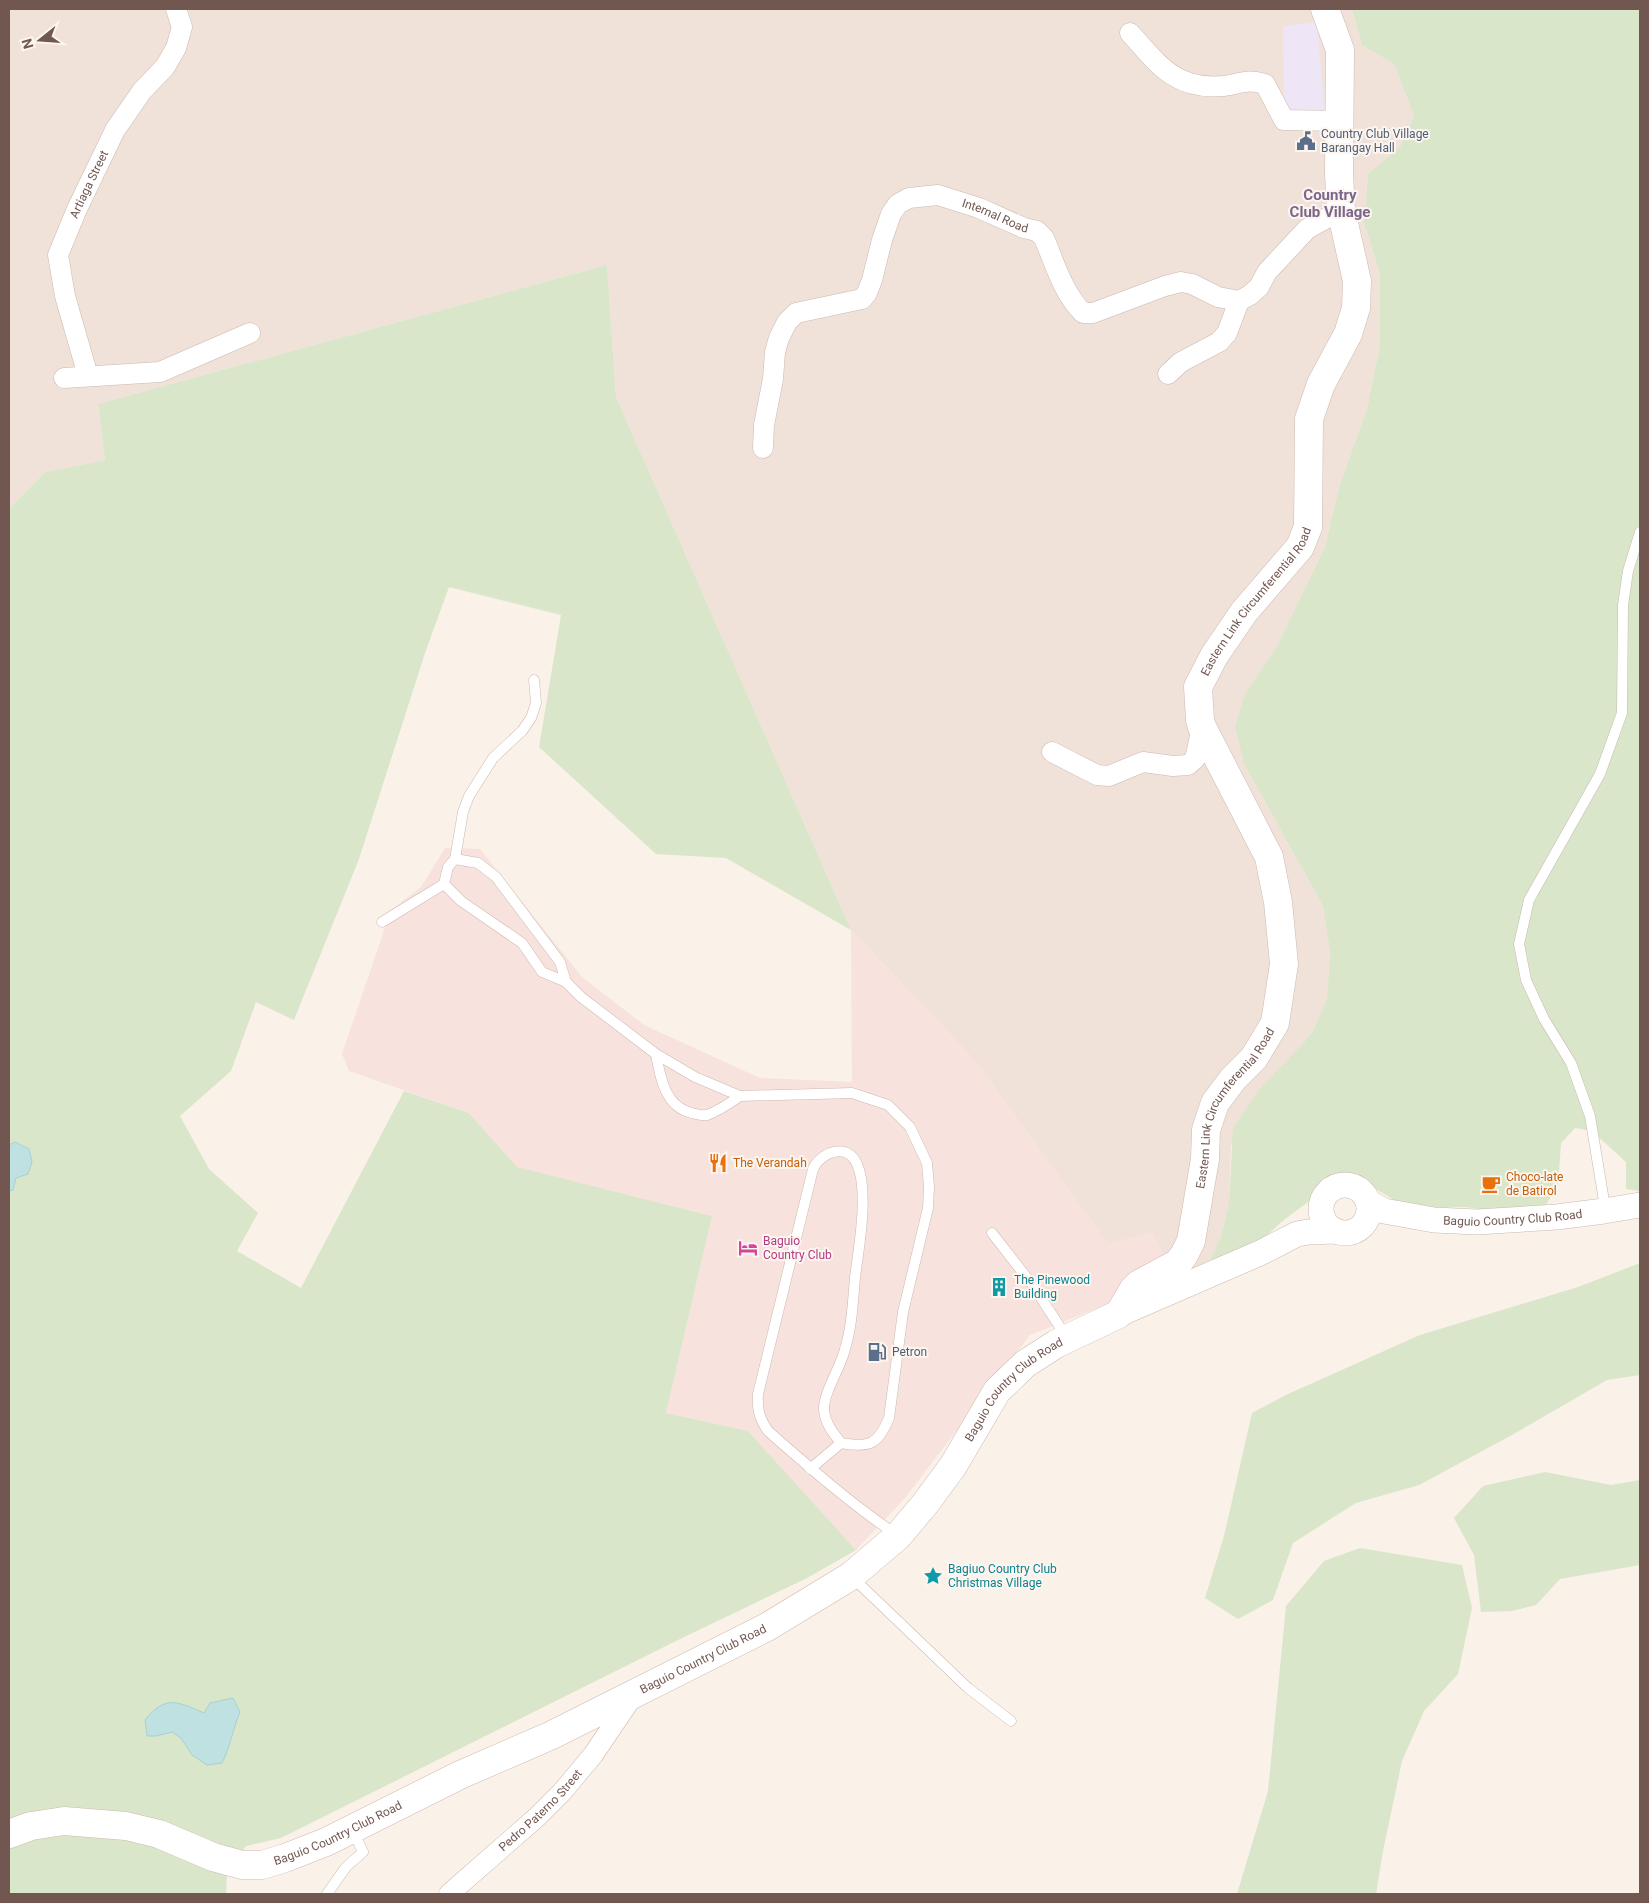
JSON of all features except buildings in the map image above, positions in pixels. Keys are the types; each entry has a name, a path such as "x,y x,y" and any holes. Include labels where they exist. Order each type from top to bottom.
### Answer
{"main road":[{"name":"Eastern Link Circumferential Road","path":"1119,1314 1133,1290 1140,1284 1178,1263 1184,1255 1191,1241 1205,1159 1206,1130 1215,1103 1233,1079 1254,1058 1275,1023 1280,998 1284,964 1282,938 1278,902 1269,857 1202,727 1198,687 1210,664 1244,612 1300,547 1308,527 1309,420 1321,384 1348,334 1356,308 1357,281 1341,210 1340,50 1325,9"},
{"name":"Baguio Country Club Road","path":"9,1834 30,1826 64,1822 126,1826 159,1834 213,1857 242,1865 262,1865 326,1842 460,1775 624,1704 767,1627 851,1576 898,1536 925,1504 953,1466 997,1392 1025,1364 1062,1341 1119,1314"}],"street":[{"name":"Artiaga Street","path":"88,376 65,296 58,255 80,201 115,130 142,91 165,67 176,48 182,27 176,9"},
{"path":"1130,33 1172,77 1207,87 1226,86 1252,80 1265,84 1284,120 1339,121"},
{"name":"Internal Road","path":"763,448 764,425 776,352 779,338 787,322 796,313 862,299 872,280 891,214 898,204 909,198 938,195 979,208 1024,228 1037,231 1044,238 1067,293 1082,312 1093,313 1165,286 1181,282 1192,284 1218,297 1239,301"},
{"path":"1168,374 1180,362 1219,342 1227,333 1239,301 1250,295 1258,287 1268,272 1307,229 1341,210"},
{"path":"64,378 160,372 250,333"},
{"path":"1052,752 1097,775 1109,776 1143,762 1188,766 1195,759 1202,727"},
{"path":"1345,1185 1361,1191 1373,1210 1364,1224 1357,1229 1345,1233 1336,1231 1329,1226 1324,1218 1323,1202 1330,1191 1345,1185"},
{"name":"Baguio Country Club Road","path":"1297,1234 1323,1202"},
{"name":"Baguio Country Club Road","path":"1373,1210 1434,1220 1477,1222 1557,1217 1604,1212 1640,1205"},
{"name":"Baguio Country Club Road","path":"1119,1314 1260,1253 1297,1234 1336,1231"},
{"name":"Pedro Paterno Street","path":"449,1894 562,1792 594,1755 624,1704"}],"lane":[{"path":"1604,1212 1604,1201 1590,1116 1571,1063 1544,1018 1526,980 1519,944 1529,900 1600,774 1622,713 1623,605 1628,571 1640,532"},
{"path":"382,922 444,884 448,867 455,859 463,812 469,796 494,758 522,731 531,718 536,703 534,680"},
{"path":"455,859 478,862 496,878 560,962 566,982"},
{"path":"444,884 469,907 522,944 542,972 566,982 581,997 656,1054 695,1077 740,1096 852,1093 888,1105 910,1127 927,1163 930,1187 928,1208 902,1312 889,1418 884,1431 868,1445 857,1446 841,1443 827,1422 824,1410 825,1396 839,1368 850,1330 862,1218 861,1175 856,1162 839,1150 825,1154 817,1160 813,1169 758,1394 757,1408 761,1420 768,1431 860,1510 898,1536"},
{"path":"656,1054 661,1080 671,1100 683,1111 704,1116 740,1096"},
{"path":"992,1233 1044,1302 1062,1341"},
{"path":"810,1469 841,1443"},
{"path":"851,1576 968,1688 1011,1720"},
{"path":"327,1894 346,1867 363,1852 352,1829"}],"shaded area":[{"path":"9,9 1352,9 1362,45 1394,64 1414,116 1400,147 1368,174 1364,223 1380,274 1380,345 1367,409 1339,487 1325,547 1277,646 1245,694 1244,764 1323,906 1330,953 1327,998 1313,1031 1231,1146 1229,1202 1221,1237 1210,1260 1173,1278 1108,1244 977,1063 851,930 616,397 607,265 98,404 105,460 45,472 9,509"},
{"path":"1317,22 1325,116 1284,117 1283,26"},
{"path":"445,848 480,849 582,977 644,1025 760,1078 852,1082 851,930 977,1063 1108,1243 1153,1232 1173,1278 1030,1335 905,1498 856,1550 748,1431 666,1413 712,1216 516,1167 469,1113 349,1071 342,1054 391,910 421,887"}],"green space":[{"path":"1352,9 1640,9 1640,1191 1626,1189 1626,1162 1592,1131 1575,1128 1561,1143 1558,1185 1542,1211 1500,1212 1465,1207 1430,1208 1397,1202 1373,1187 1340,1185 1308,1202 1285,1219 1254,1247 1210,1260 1221,1237 1229,1202 1233,1128 1261,1087 1303,1044 1313,1031 1327,998 1330,953 1323,906 1244,764 1235,726 1245,694 1277,646 1325,547 1339,487 1367,409 1380,345 1380,274 1364,223 1368,174 1400,147 1414,116 1394,64 1362,45"},
{"path":"607,265 616,397 851,930 726,858 656,854 539,747 561,615 449,587 425,653 359,859 294,1020 256,1002 231,1071 180,1116 209,1169 258,1213 237,1251 301,1288 404,1091 469,1113 517,1167 712,1216 666,1413 748,1431 856,1550 807,1578 682,1638 281,1838 246,1846 227,1873 226,1894 9,1894 9,509 45,472 105,460 98,404"},
{"path":"1640,1263 1640,1375 1607,1380 1512,1435 1419,1485 1356,1503 1293,1543 1273,1600 1238,1619 1205,1598 1224,1536 1252,1413 1288,1394 1420,1335 1578,1287"},
{"path":"1545,1472 1611,1485 1640,1480 1640,1565 1560,1579 1536,1605 1512,1611 1481,1612 1474,1555 1454,1518 1483,1486"},
{"path":"1360,1548 1462,1565 1472,1608 1458,1674 1424,1711 1402,1761 1376,1894 1237,1894 1268,1791 1286,1606 1324,1561"}],"water":[{"path":"15,1142 29,1149 32,1162 28,1174 16,1178 13,1190 9,1191 9,1145"},
{"path":"233,1698 240,1712 222,1763 207,1765 192,1755 181,1738 172,1732 147,1736 145,1720 159,1707 166,1704 179,1703 204,1713 210,1703"}],"place":[{"name":"Country Club Village Barangay Hall","path":"1306,141"},
{"name":"The Verandah","path":"718,1163"},
{"name":"Choco-late de Batirol","path":"1491,1184"},
{"name":"Baguio Country Club","path":"748,1248"},
{"name":"The Pinewood Building","path":"999,1287"},
{"name":"Petron","path":"877,1352"},
{"name":"Bagiuo Country Club Christmas Village","path":"933,1576"}],"district":[{"name":"Country Club Village","path":"1330,204"}]}
